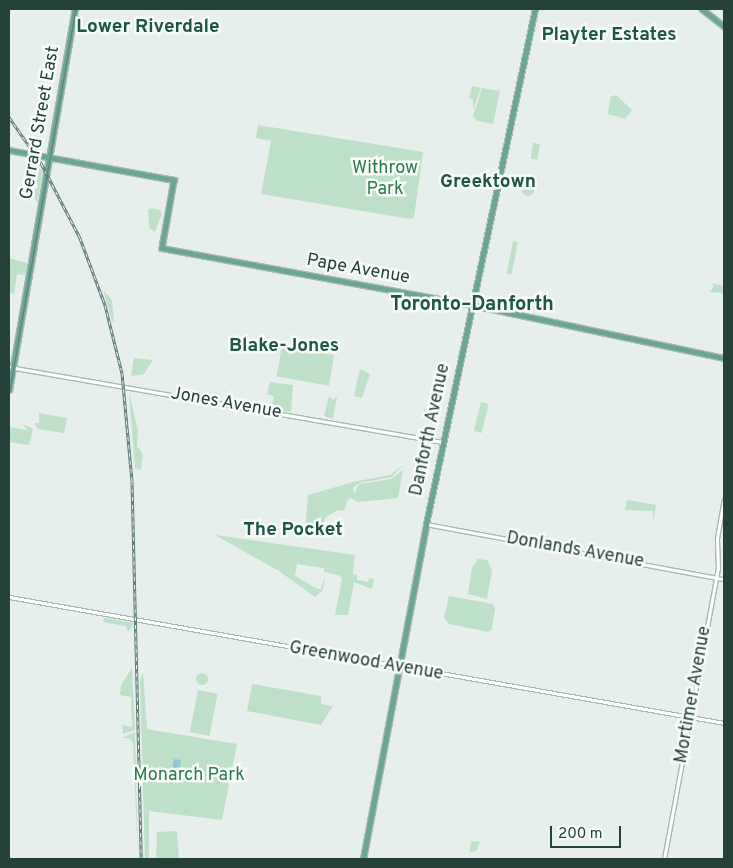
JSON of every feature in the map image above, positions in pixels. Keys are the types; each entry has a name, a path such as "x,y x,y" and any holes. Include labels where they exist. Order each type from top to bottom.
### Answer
{"main road":[{"name":"Gerrard Street East","path":"9,390 11,367 75,9"},
{"name":"Danforth Avenue","path":"364,859 426,524 535,9"},
{"path":"702,9 724,26"},
{"path":"9,150 49,158"},
{"name":"Pape Avenue","path":"49,158 174,180 162,248 472,305 724,358"}],"street":[{"name":"Jones Avenue","path":"11,367 443,442"},
{"name":"Mortimer Avenue","path":"664,859 716,577 717,538 724,500"},
{"name":"Donlands Avenue","path":"426,524 724,579"},
{"name":"Greenwood Avenue","path":"9,597 399,668 724,723"}],"green space":[{"path":"472,86 481,88 473,110 473,100 469,98"},
{"path":"482,88 500,91 493,124 477,121 473,116"},
{"path":"616,95 632,110 625,119 608,114 610,97"},
{"name":"Withrow Park","path":"258,125 423,152 414,217 410,219 261,194 271,141 256,138"},
{"path":"533,143 540,144 538,160 531,159"},
{"path":"32,158 43,172 37,204 33,191 38,187"},
{"path":"526,184 530,184 534,190 530,196 526,196 522,192 522,188"},
{"path":"151,208 160,210 162,214 155,232 149,228 148,210"},
{"path":"513,241 518,242 512,274 507,273"},
{"path":"9,258 27,263 25,275 17,274 14,294 9,292"},
{"path":"711,283 724,286 724,293 710,292 714,286"},
{"path":"103,290 112,300 114,321 112,321"},
{"path":"282,346 334,355 329,386 277,377"},
{"path":"134,358 153,360 144,374 131,376"},
{"path":"360,369 370,374 362,398 354,396"},
{"path":"270,382 293,385 291,412 271,409 274,396 267,394"},
{"path":"129,392 138,431 137,446 143,454 141,470 135,468"},
{"path":"329,396 333,400 337,396 333,419 324,416"},
{"path":"481,402 489,404 482,433 474,431"},
{"path":"39,413 67,418 64,433 38,429 35,423 39,423"},
{"path":"23,424 33,429 29,445 9,442 9,427 27,430"},
{"path":"402,466 392,477 359,483 353,488 354,494 359,484 391,479 403,470 398,498 358,502 351,498 347,501 344,511 338,510 326,517 319,530 305,529 308,495 353,482 390,475"},
{"path":"627,500 656,505 653,521 653,511 625,510"},
{"path":"215,535 355,555 353,574 357,575 357,580 368,582 369,578 374,579 372,589 354,582 348,615 335,615 342,579 339,575 324,572 324,568 297,564 295,576 318,589 321,589 325,575 323,590 315,597 279,571"},
{"path":"478,559 487,560 492,570 487,599 468,594 472,568"},
{"path":"449,596 493,604 495,609 492,629 488,632 449,624 444,618"},
{"path":"104,618 133,623 133,625 128,632 126,626 103,622"},
{"path":"132,668 135,730 123,734 122,725 132,727 131,697 120,695 121,685"},
{"name":"Monarch Park","path":"143,672 147,729 237,744 222,820 149,811 149,859 145,859 140,681"},
{"path":"200,673 204,673 208,679 204,685 200,685 196,681 196,677"},
{"path":"252,684 321,696 321,704 333,706 321,725 247,711"},
{"path":"198,690 218,694 209,736 190,732"},
{"path":"135,732 138,859 133,743 129,738 122,738"},
{"path":"177,831 179,859 156,859 157,832"},
{"path":"471,841 480,842 476,851 470,852 469,856"}],"water":[{"path":"174,759 181,760 179,776 171,774"}],"tram line":[{"path":"9,393 75,9"}],"railway":[{"path":"9,117 41,163 80,238 105,305 122,373 132,481 141,859"}],"district":[{"name":"Lower Riverdale","path":"148,28"},
{"name":"Playter Estates","path":"609,36"},
{"name":"Greektown","path":"488,183"},
{"name":"Toronto–Danforth","path":"472,305"},
{"name":"Blake-Jones","path":"284,347"},
{"name":"The Pocket","path":"293,531"}]}
